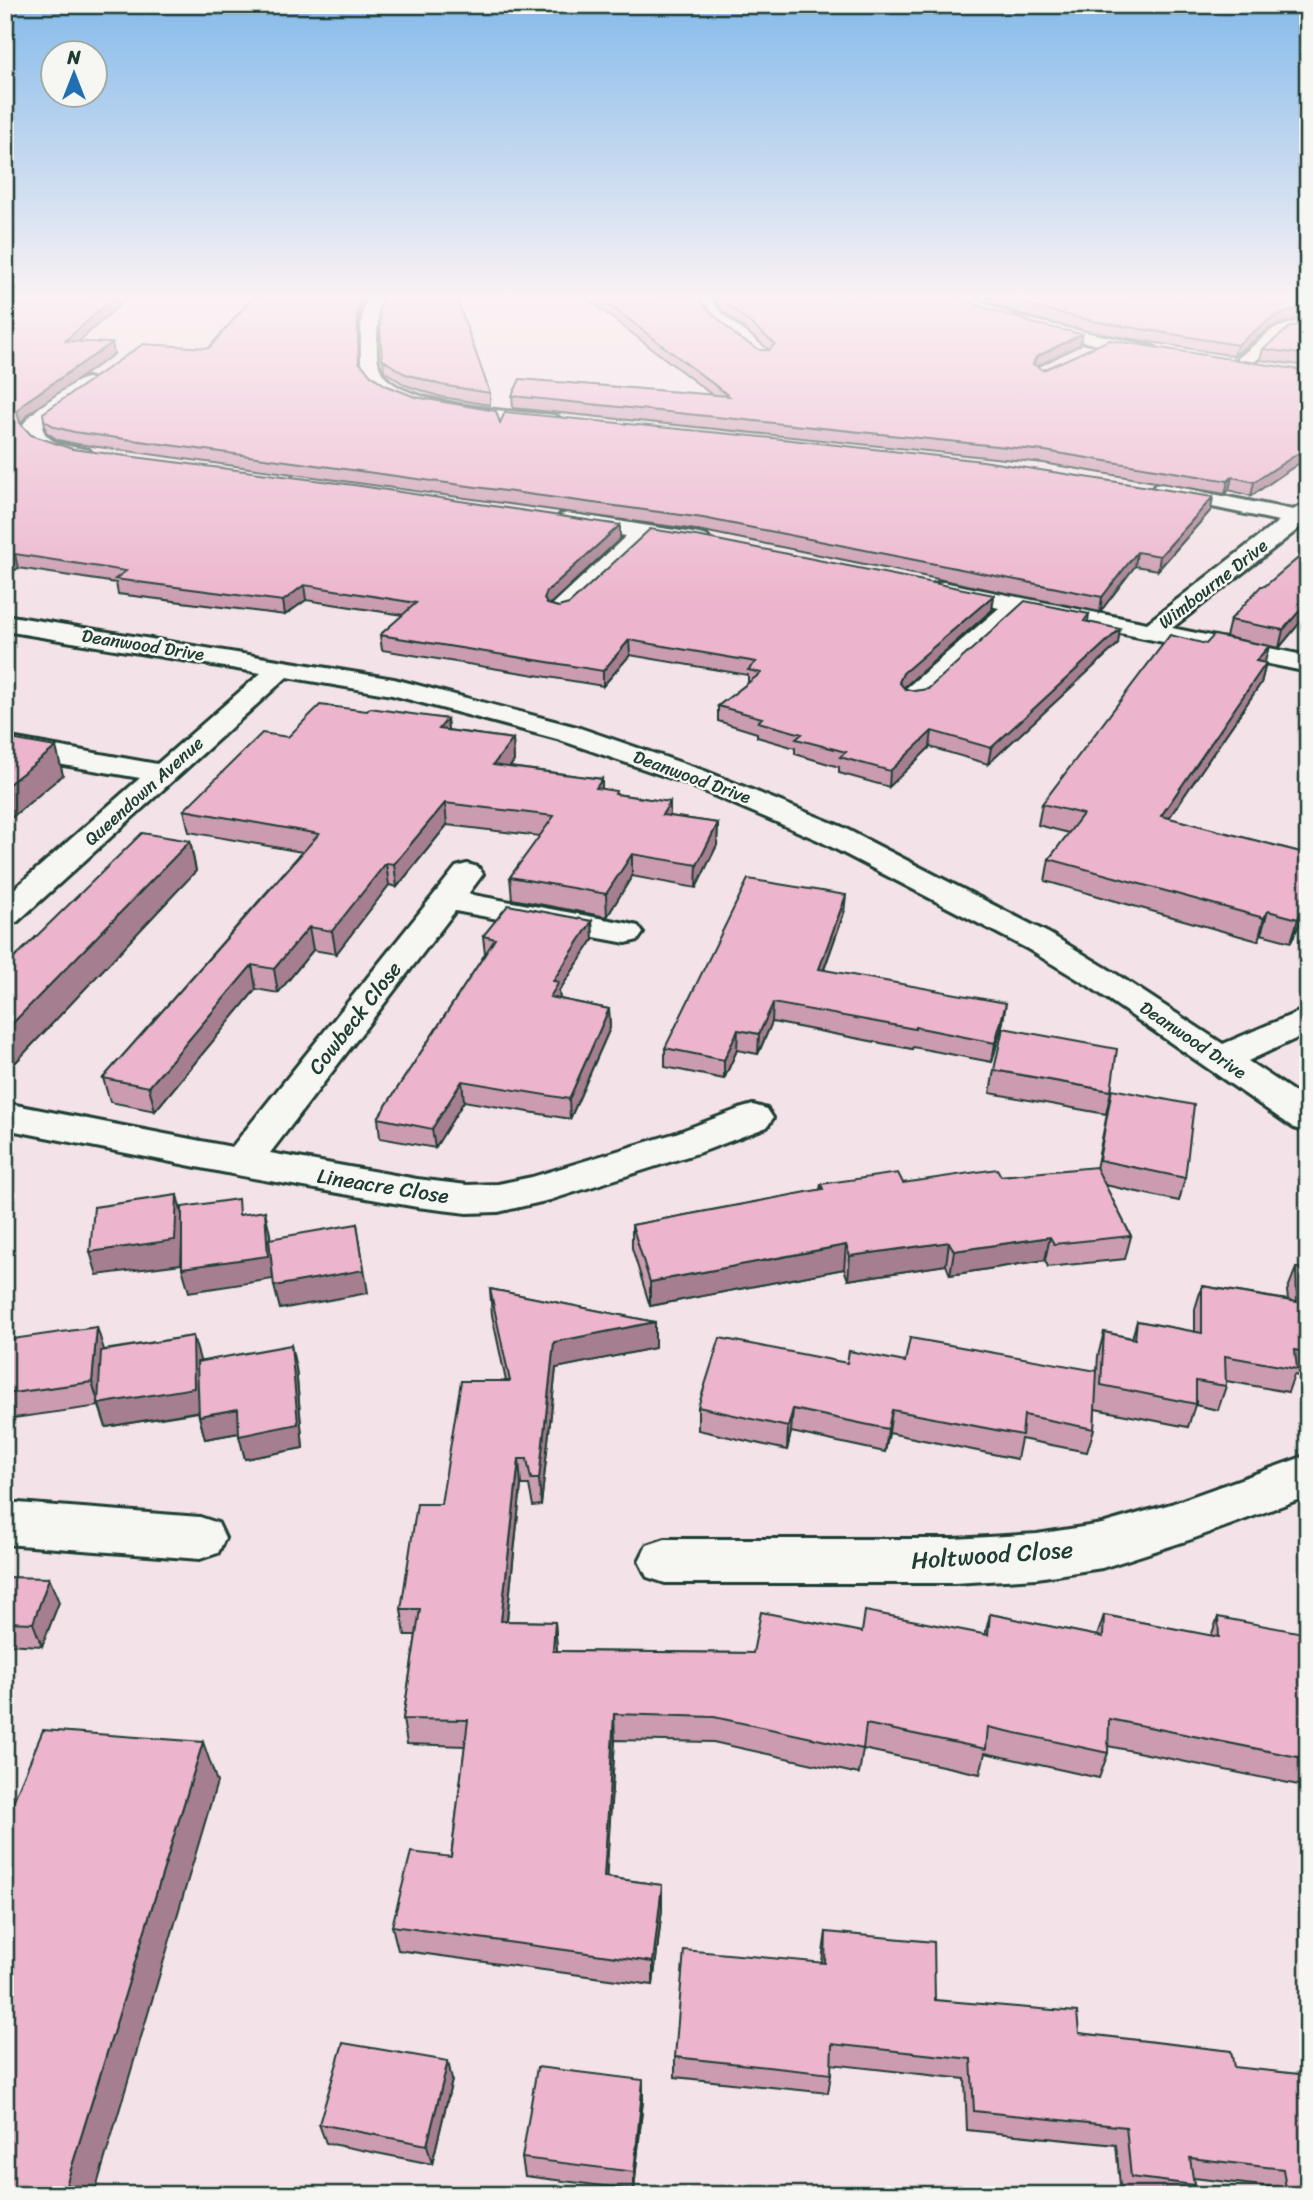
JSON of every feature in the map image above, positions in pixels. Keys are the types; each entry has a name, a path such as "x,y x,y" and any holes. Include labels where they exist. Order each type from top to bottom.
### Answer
{"street":[{"path":"64,400 44,413 32,426 34,437 50,446 106,458"},
{"path":"413,400 453,408 573,423"},
{"path":"1142,486 1303,513"},
{"name":"Wimbourne Drive","path":"1152,632 1303,513"},
{"path":"545,517 716,544"},
{"path":"559,612 644,532"},
{"path":"923,585 1308,664"},
{"path":"914,696 1018,604"},
{"name":"Deanwood Drive","path":"5,624 283,667 428,695 526,721 695,776 897,866 1038,941 1101,979 1308,1119"},
{"name":"Queendown Avenue","path":"5,915 283,667"},
{"path":"5,746 165,774"},
{"name":"Cowbeck Close","path":"242,1162 457,887 626,933"},
{"path":"1221,1059 1308,1019"},
{"name":"Lineacre Close","path":"5,1116 242,1162 417,1193 467,1199 498,1198 614,1167 753,1118"},
{"name":"Holtwood Close","path":"665,1561 954,1561 1037,1556 1102,1546 1174,1524 1308,1475"},
{"path":"5,1523 200,1538"}],"building":[{"path":"5,400 28,400 17,412 20,423 31,435 72,449 354,485 620,525 547,591 544,599 547,604 558,607 569,604 650,529 994,595 903,673 899,682 905,689 928,689 1025,601 1089,614 1084,621 1120,629 991,748 932,731 890,771 840,757 846,752 796,739 802,734 758,722 762,718 718,706 761,673 748,670 756,662 629,640 603,671 380,635 416,603 304,585 283,601 115,579 126,571 15,554 5,561"},
{"path":"62,400 430,400 496,411 500,423 505,412 782,439 983,461 1213,497 1160,556 1137,552 1102,597 703,518 74,432 55,427 44,420 43,413"},
{"path":"548,400 1308,400 1308,447 1254,482 1232,477 1228,481 1045,451"},
{"path":"1308,550 1308,601 1283,630 1230,620 1261,586 1265,586"},
{"path":"1170,635 1206,644 1214,635 1269,646 1256,661 1266,663 1161,816 1308,854 1308,898 1298,919 1268,911 1264,918 1049,859 1083,814 1042,804"},
{"path":"320,705 367,711 370,708 447,719 439,729 513,739 493,765 602,779 596,788 616,791 615,794 670,802 662,815 718,823 697,865 632,854 606,894 510,877 554,816 445,803 394,864 386,863 332,931 309,927 274,969 252,965 149,1087 103,1078 319,834 184,810 262,733 288,737"},
{"path":"5,738 56,747 5,787"},
{"path":"142,833 190,841 5,1031 5,967"},
{"path":"748,879 846,895 819,969 1006,1003 995,1043 773,1003 759,1034 738,1030 724,1060 665,1048"},
{"path":"508,905 592,921 553,981 559,982 550,997 609,1009 569,1099 462,1081 432,1129 378,1118 495,939 483,936"},
{"path":"1003,1028 1117,1049 1111,1091 994,1070"},
{"path":"1112,1089 1194,1105 1185,1178 1099,1160"},
{"path":"1096,1167 1131,1236 1054,1244 1050,1237 954,1251 949,1242 850,1256 846,1245 650,1282 632,1225 823,1189 821,1184 898,1173 903,1183 997,1169 1001,1176"},
{"path":"177,1195 175,1240 90,1252 94,1207"},
{"path":"238,1199 239,1215 265,1211 268,1256 182,1268 182,1207"},
{"path":"357,1224 364,1270 274,1286 269,1239"},
{"path":"1296,1268 1308,1270 1308,1353 1295,1350 1297,1369 1225,1356 1226,1386 1196,1381 1196,1404 1101,1385 1104,1332 1135,1339 1137,1321 1202,1333 1202,1286 1297,1302"},
{"path":"490,1289 655,1322 554,1342 539,1479 531,1479 527,1459 519,1459 501,1621 555,1622 553,1651 753,1653 761,1612 862,1632 865,1611 988,1635 990,1614 1103,1637 1104,1615 1219,1637 1218,1617 1303,1633 1304,1654 1308,1655 1308,1759 1109,1719 1108,1753 988,1727 986,1749 866,1724 863,1749 714,1717 614,1714 604,1877 662,1885 653,1962 392,1926 411,1852 451,1857 468,1720 403,1719 420,1609 401,1609 417,1504 441,1504 461,1381 510,1381"},
{"path":"97,1327 92,1382 5,1394 5,1340"},
{"path":"193,1336 194,1388 98,1404 101,1351"},
{"path":"720,1338 847,1363 849,1351 905,1362 910,1338 1097,1371 1094,1429 1024,1415 1022,1435 892,1410 888,1429 793,1409 788,1427 698,1407"},
{"path":"291,1345 298,1424 239,1436 238,1409 199,1416 197,1362"},
{"path":"5,1577 49,1578 33,1623 5,1622"},
{"path":"43,1730 203,1742 63,2195 5,2195 5,1821"},
{"path":"826,1932 934,1942 935,2000 1077,2012 1079,2033 1231,2051 1234,2067 1308,2075 1308,2195 1287,2195 1283,2169 1190,2158 1194,2185 1131,2177 1126,2127 974,2111 971,2059 832,2044 831,2074 675,2057 684,1950 825,1963"},
{"path":"343,2043 448,2061 427,2145 319,2124"},
{"path":"537,2067 643,2080 634,2172 522,2158"}]}
